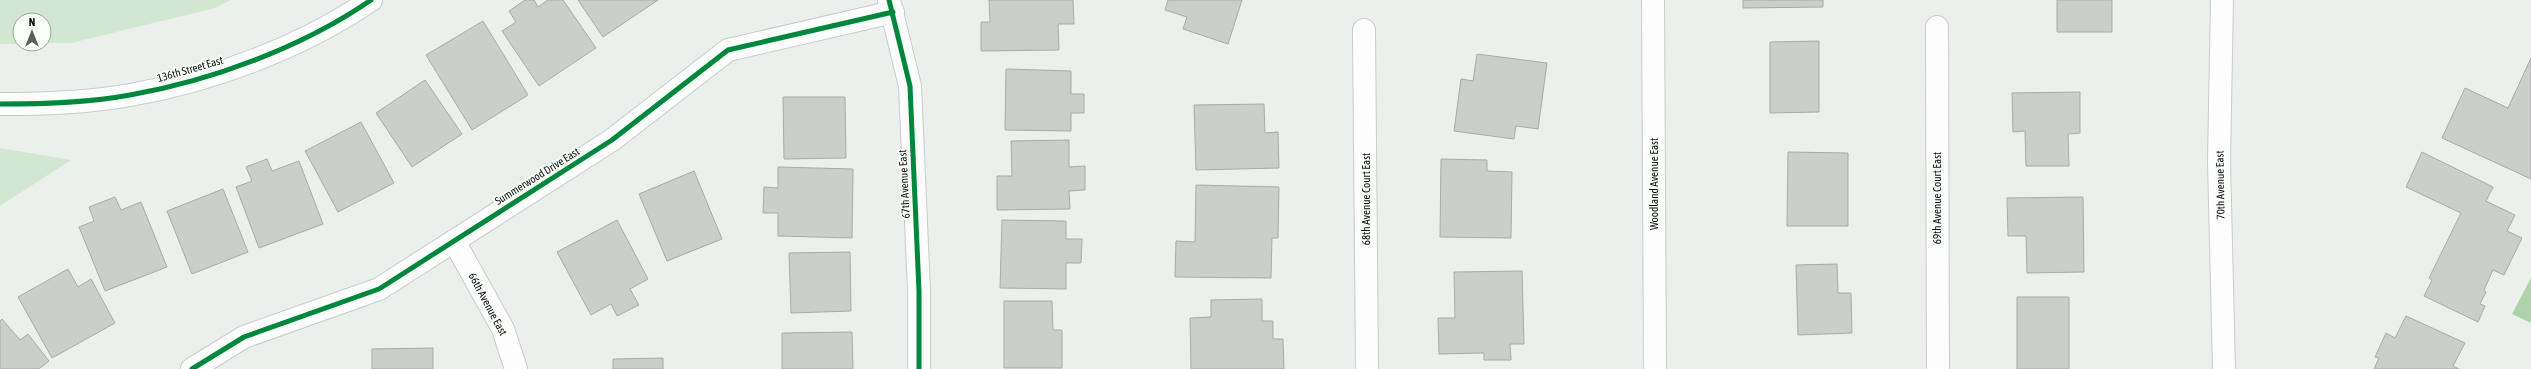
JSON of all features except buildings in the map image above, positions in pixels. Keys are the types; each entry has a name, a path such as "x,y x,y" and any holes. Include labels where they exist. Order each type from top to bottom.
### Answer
{"street":[{"name":"136th Street East","path":"0,104 53,104 130,96 208,76 280,50 354,12 371,0"},
{"name":"Woodland Avenue East","path":"1653,0 1655,369"},
{"name":"70th Avenue East","path":"2222,0 2219,161 2224,369"},
{"name":"Summerwood Drive East","path":"192,369 244,338 379,289 612,140 728,50 891,6"},
{"name":"67th Avenue East","path":"891,6 910,86 919,291 919,369"},
{"name":"69th Avenue Court East","path":"1937,27 1938,369"},
{"name":"68th Avenue Court East","path":"1364,30 1367,369"},
{"name":"66th Avenue East","path":"454,241 503,329 516,369"}],"shaded area":[{"path":"0,0 231,0 215,8 71,43 52,43 52,12 12,12 12,44 0,44"},
{"path":"0,148 71,160 0,206"},
{"path":"2531,278 2531,323 2512,314"}],"cycle path":[{"path":"0,104 98,100 161,89 192,81 255,60 286,47 316,33 371,0"},
{"path":"889,0 910,86 919,291 919,369"},
{"path":"192,369 244,337 379,289 612,140 728,50 893,12"}]}
